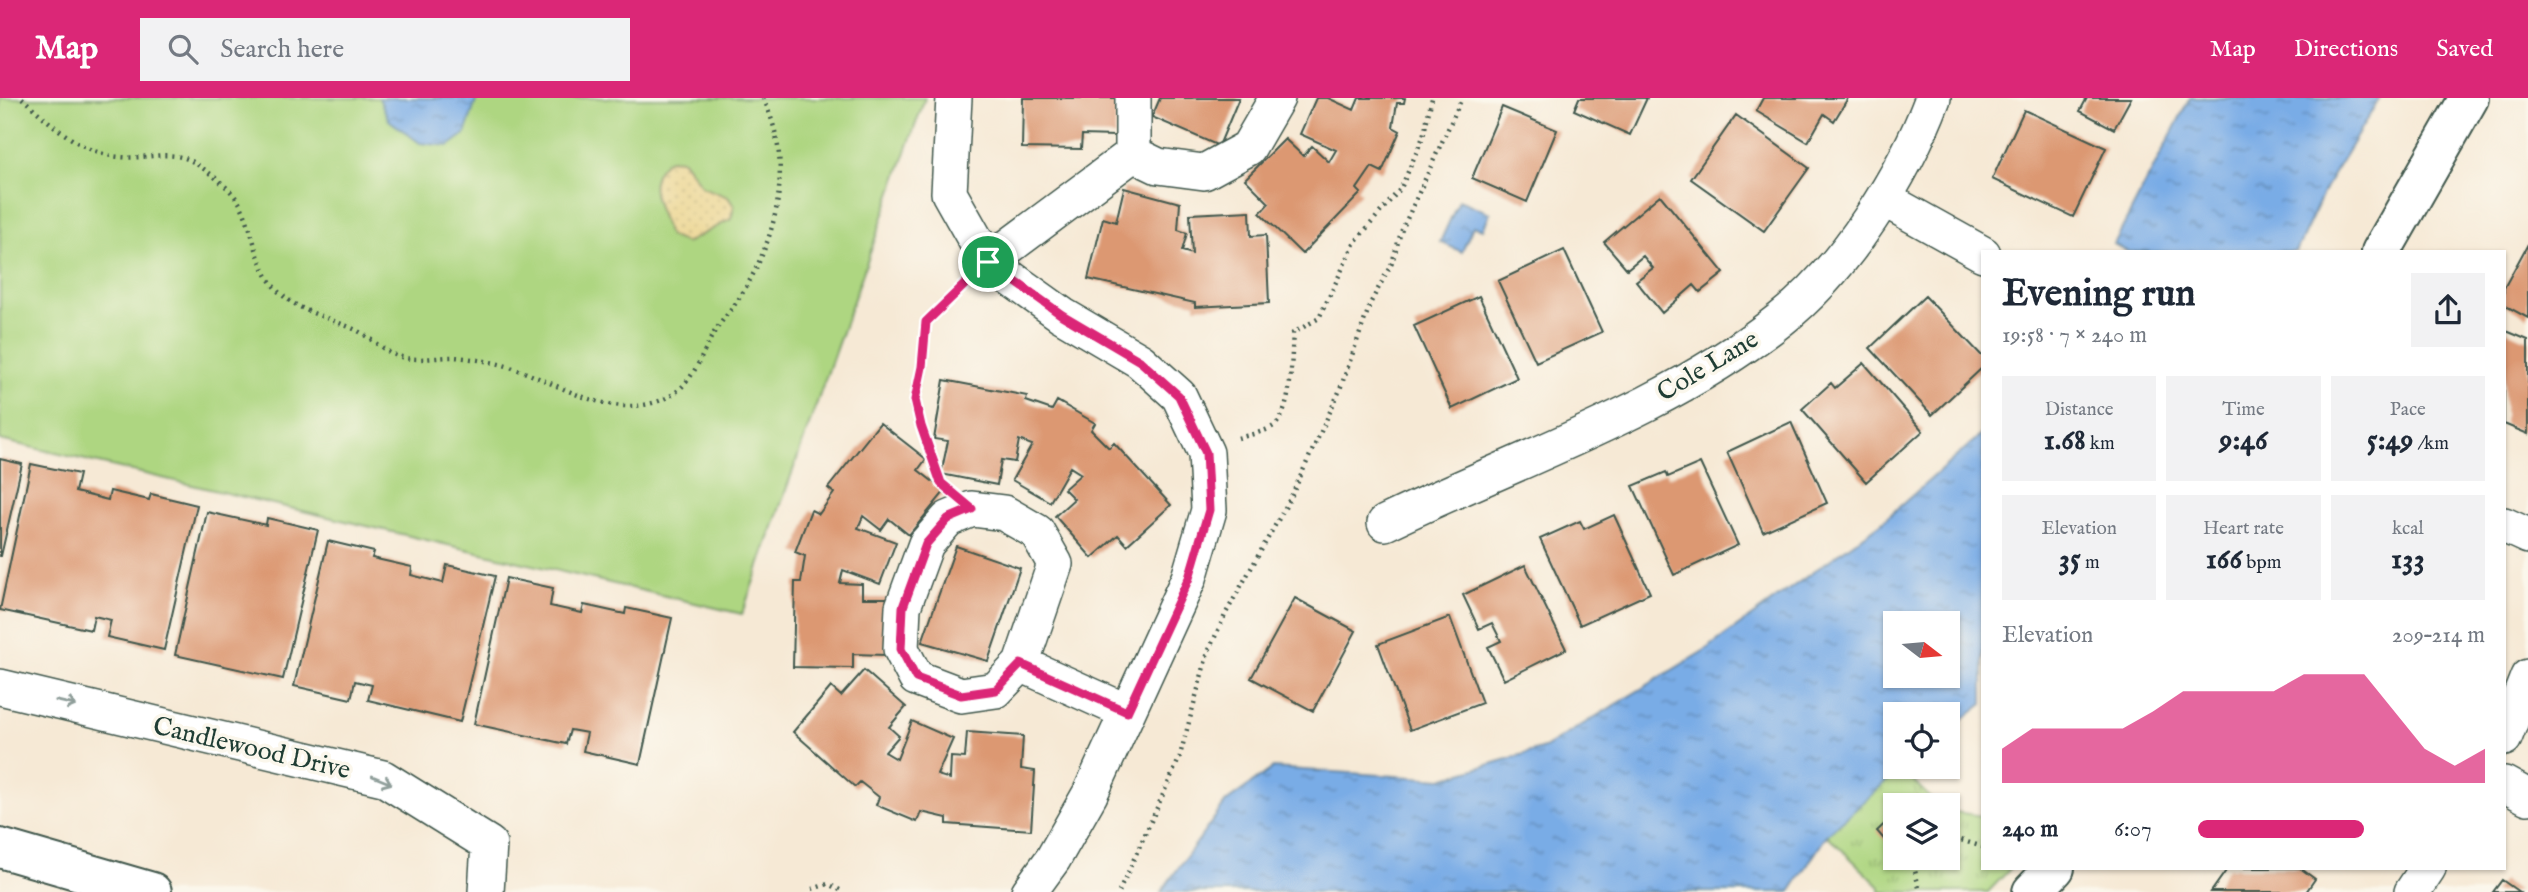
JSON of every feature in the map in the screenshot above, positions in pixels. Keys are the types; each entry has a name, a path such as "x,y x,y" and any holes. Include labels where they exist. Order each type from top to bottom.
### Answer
{"street":[{"path":"954,98 949,193 988,262 1062,315 1150,370 1179,396 1206,453 1209,510 1192,566 1090,794 1053,859 1029,892"},
{"path":"1133,98 1133,154"},
{"path":"1133,154 1158,166 1205,172 1248,148 1277,98"},
{"name":"Cole Lane","path":"1385,523 1598,426 1694,378 1782,318 1840,259 1884,199 1933,98"},
{"path":"2382,250 2391,229 2469,98"},
{"path":"988,262 1133,154"},
{"path":"1884,199 1981,253"},
{"path":"972,509 1004,513 1037,531 1055,564 1021,664 996,690 961,695 916,678 901,649 903,607 926,544 948,519 972,509"},
{"path":"2506,527 2528,536"},
{"path":"1021,664 1127,712"},
{"path":"2506,733 2528,677"},
{"name":"Candlewood Drive","path":"0,687 383,779 489,844 486,892"},
{"path":"2506,786 2528,797"},
{"path":"0,848 132,889"},
{"path":"2032,892 2053,870"},
{"path":"2412,892 2427,870"}],"path":[{"path":"22,98 80,144 118,158 172,153 192,161 215,177 239,203 263,268 280,294 317,315 355,330 398,356 457,357 503,365 592,401 628,405 655,402 680,390 698,369 712,336 755,273 770,237 779,197 781,158 773,120 763,98"},
{"path":"1206,453 1274,426 1280,417 1290,386 1293,333 1319,318 1355,242 1401,188 1423,137 1432,98"},
{"path":"1118,892 1179,759 1208,652 1226,613 1291,497 1339,392 1371,302 1392,263 1401,232 1462,98"},
{"path":"972,509 941,483 915,400 922,367 926,322 988,262"},
{"path":"1960,840 1981,846"},
{"path":"1915,870 1920,892"},
{"path":"812,889 828,884 844,892"}],"green space":[{"path":"0,98 925,98 742,614 0,440"},
{"path":"1888,779 1911,779 1926,793 1883,793 1883,870 1960,870 1960,813 1981,816 1981,870 2009,870 1988,892 1880,892 1880,887 1827,835"}],"sand":[{"path":"669,159 683,160 702,187 728,197 734,206 731,219 686,243 669,236 653,186 660,168"}],"water":[{"path":"379,98 477,98 465,134 449,146 420,143 389,120"},
{"path":"2190,98 2380,98 2328,183 2297,250 2124,250 2114,244"},
{"path":"1459,200 1490,213 1483,229 1473,226 1462,252 1440,242"},
{"path":"1981,435 1981,706 1960,722 1960,702 1883,702 1883,779 1889,779 1827,835 1790,892 1161,892 1226,802 1273,768 1442,779 1544,748 1705,650 1881,523"}],"building":[{"path":"1023,98 1116,98 1115,136 1082,135 1081,149 1022,148"},
{"path":"1160,98 1239,98 1219,146 1152,117"},
{"path":"1316,98 1328,98 1354,110 1359,98 1405,98 1404,103 1397,103 1393,127 1400,131 1382,172 1372,167 1357,189 1361,193 1302,254 1260,213 1269,203 1245,179 1285,139 1303,156 1312,146 1329,162 1336,150 1300,134"},
{"path":"1579,98 1647,98 1630,135 1574,110"},
{"path":"1763,98 1848,98 1834,121 1824,114 1808,142 1756,111"},
{"path":"2087,98 2131,98 2114,129 2080,111"},
{"path":"1502,107 1557,130 1527,202 1472,178"},
{"path":"2024,110 2106,148 2073,217 1992,179"},
{"path":"1736,115 1809,168 1764,231 1691,179"},
{"path":"1124,188 1180,203 1178,230 1187,233 1182,251 1192,254 1190,214 1250,211 1251,236 1266,235 1269,303 1195,307 1195,303 1088,279 1103,218 1116,222"},
{"path":"1660,195 1724,273 1700,292 1694,285 1662,313 1636,281 1653,268 1643,256 1627,269 1604,242"},
{"path":"2528,244 2528,318 2506,306 2506,284"},
{"path":"1564,250 1602,332 1536,362 1498,281"},
{"path":"1479,296 1517,378 1452,409 1414,326"},
{"path":"1925,296 1981,355 1981,369 1932,415 1870,348"},
{"path":"2506,331 2528,340 2528,434 2506,425"},
{"path":"1864,363 1923,431 1866,482 1802,409 1831,383 1835,388"},
{"path":"944,380 1027,396 1026,401 1052,410 1057,401 1095,423 1091,430 1109,448 1114,443 1171,505 1127,545 1118,535 1092,558 1055,516 1074,499 1064,489 1081,474 1070,467 1050,502 1012,480 1032,445 1019,440 1015,462 1001,460 997,485 941,474 948,441 934,439"},
{"path":"1791,422 1827,503 1763,532 1727,452"},
{"path":"880,423 926,459 918,470 945,491 909,535 889,519 881,530 863,516 858,528 896,542 880,584 843,570 840,583 862,584 862,598 888,598 886,655 853,654 853,668 793,667 795,582 801,582 805,556 795,552 811,510 819,514 834,493 828,488"},
{"path":"0,459 22,464 1,556 0,556"},
{"path":"1700,463 1738,545 1674,575 1633,486 1666,472 1668,477"},
{"path":"31,464 79,474 75,492 108,500 110,491 149,500 151,494 197,505 164,650 107,637 111,620 94,616 91,630 0,610"},
{"path":"207,512 266,525 267,518 318,530 283,679 175,655"},
{"path":"1614,515 1650,593 1580,625 1540,539 1580,521 1584,529"},
{"path":"328,541 374,552 372,558 412,567 411,575 443,583 447,565 495,576 460,722 368,700 372,685 355,681 351,699 294,686"},
{"path":"956,546 1020,568 988,661 922,642"},
{"path":"1525,565 1566,649 1504,680 1488,647 1501,641 1492,623 1479,629 1463,595"},
{"path":"506,578 553,588 550,606 582,613 584,605 625,614 626,608 672,618 640,764 583,751 587,733 570,730 566,744 474,724"},
{"path":"1295,598 1356,631 1313,711 1251,678"},
{"path":"1450,617 1482,703 1410,730 1378,644"},
{"path":"864,670 906,707 889,727 899,736 885,752 897,759 912,721 953,739 937,775 950,779 951,757 965,758 967,732 1023,736 1021,769 1035,771 1031,830 947,824 947,818 921,812 917,822 876,805 879,797 860,782 855,787 793,732 831,687 841,696"},
{"path":"1883,825 1883,838 1877,831"},
{"path":"2227,870 2303,870 2315,879 2306,892 2211,892"},
{"path":"2502,880 2519,892 2493,892"}],"route":[{"path":"988,262 1062,315 1140,361 1179,396 1206,453 1209,510 1189,578 1127,712 1021,664 996,690 961,695 916,678 901,649 903,607 926,544 948,519 972,509 941,483 921,426 915,400 922,367 926,322 988,262"}]}
